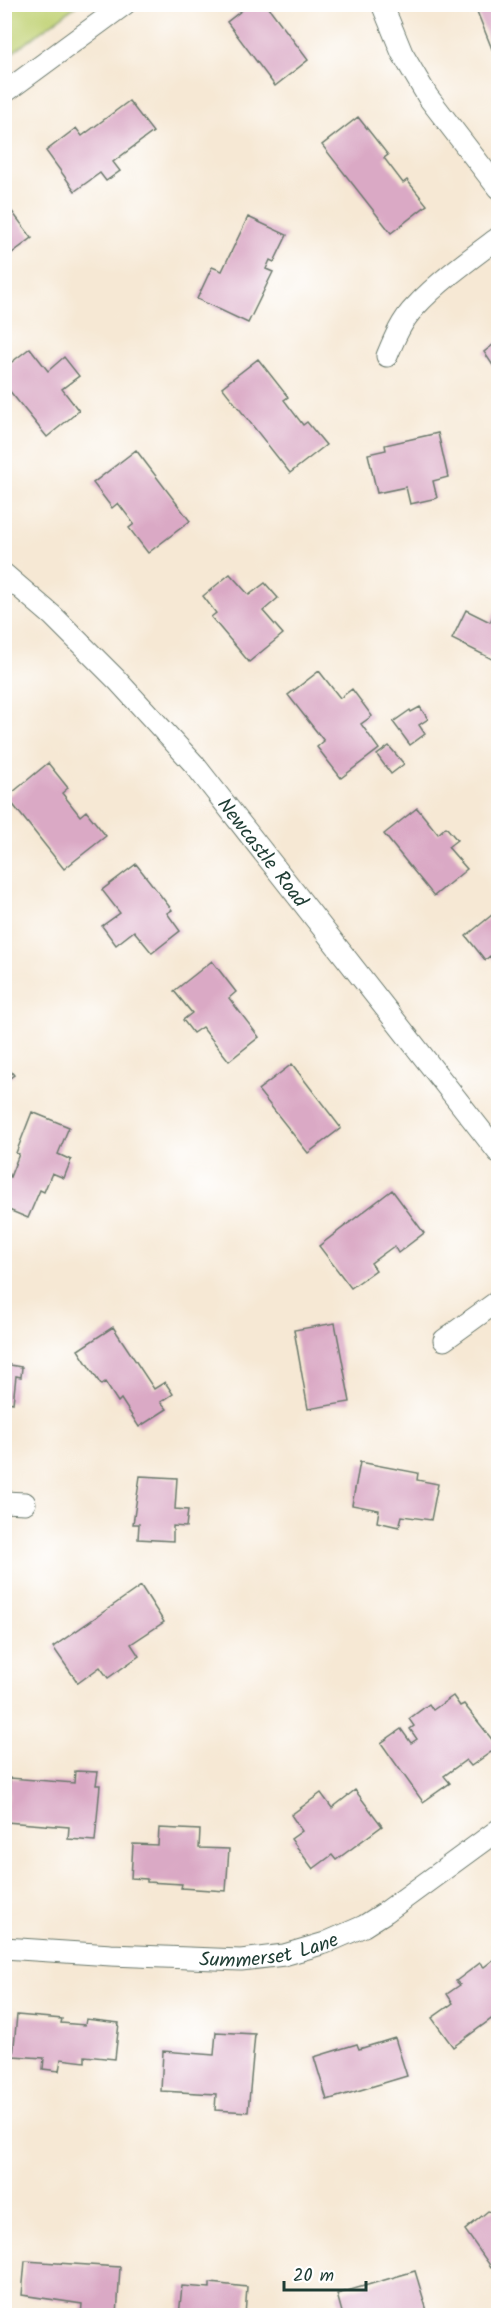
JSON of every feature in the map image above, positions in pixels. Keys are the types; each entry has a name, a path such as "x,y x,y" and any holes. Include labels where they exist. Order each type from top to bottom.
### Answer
{"street":[{"path":"4,93 125,4"},
{"path":"381,4 402,53 428,97 498,188"},
{"path":"387,356 395,335 414,308 471,258 498,238"},
{"name":"Newcastle Road","path":"4,574 53,616 117,680 194,764 498,1152"},
{"path":"444,1340 498,1301"},
{"name":"Summerset Lane","path":"4,1948 241,1960 284,1955 325,1943 364,1926 498,1830"}],"green space":[{"path":"5,4 77,4 77,5 5,58"}],"building":[{"path":"250,4 266,4 308,60 275,86 227,22"},
{"path":"482,4 498,4 498,64 476,9 483,6"},
{"path":"129,101 153,132 113,162 120,171 106,181 100,173 75,191 46,151 76,128 82,136"},
{"path":"358,117 388,155 384,158 403,183 407,180 427,205 391,233 322,145"},
{"path":"4,201 32,238 4,259"},
{"path":"248,217 287,235 274,262 270,260 266,269 273,272 248,323 197,299 212,267 222,271"},
{"path":"498,341 498,373 484,352"},
{"path":"30,348 48,371 64,357 79,376 62,389 79,411 47,437 4,384 4,368"},
{"path":"258,359 288,397 284,400 303,425 307,422 326,445 290,473 222,387"},
{"path":"438,433 448,477 433,481 437,498 410,504 406,487 377,493 368,454 386,450 385,445"},
{"path":"136,450 190,521 148,553 129,528 134,524 118,503 112,508 93,483"},
{"path":"230,574 249,595 265,583 278,598 263,611 283,634 249,662 211,617 216,613 203,596"},
{"path":"498,606 498,662 452,639 466,610 490,622"},
{"path":"319,671 340,698 352,689 372,716 361,724 379,749 341,778 317,747 324,741 288,695"},
{"path":"420,707 428,719 419,725 425,734 410,745 393,722 410,710 411,712"},
{"path":"389,746 404,764 391,774 377,755"},
{"path":"48,763 68,788 62,793 80,816 86,811 106,836 64,869 7,797"},
{"path":"417,808 438,834 446,827 457,840 448,847 467,869 434,896 384,834"},
{"path":"136,864 172,910 167,913 180,931 152,953 134,931 116,945 102,926 120,913 102,890"},
{"path":"498,910 498,966 490,956 485,960 466,936"},
{"path":"212,961 236,992 229,998 259,1037 229,1061 202,1027 193,1033 183,1020 192,1013 174,991"},
{"path":"4,1063 14,1075 4,1082"},
{"path":"292,1064 341,1128 308,1153 258,1090"},
{"path":"32,1112 69,1127 58,1154 71,1160 64,1178 52,1173 44,1192 40,1190 28,1218 4,1208 4,1181 7,1175 10,1177 19,1154 16,1153"},
{"path":"392,1190 424,1233 398,1253 394,1246 371,1263 376,1270 351,1288 319,1246"},
{"path":"335,1323 350,1402 308,1409 294,1330"},
{"path":"113,1327 154,1389 165,1382 173,1394 161,1402 167,1409 139,1427 121,1399 118,1402 105,1382 101,1385 78,1350"},
{"path":"4,1364 22,1367 21,1377 16,1376 13,1403 4,1401"},
{"path":"360,1462 418,1473 417,1480 438,1484 431,1520 402,1516 399,1527 377,1522 379,1510 352,1505"},
{"path":"140,1476 177,1478 175,1509 188,1510 186,1527 173,1526 173,1541 138,1539 139,1524 133,1524"},
{"path":"141,1586 164,1622 131,1644 139,1656 108,1678 100,1667 78,1683 53,1647"},
{"path":"453,1696 460,1706 464,1704 498,1747 471,1766 466,1760 444,1776 450,1783 423,1802 381,1743 401,1729 411,1743 417,1739 410,1729 414,1726 409,1719 429,1704 433,1710"},
{"path":"75,1771 98,1772 96,1785 100,1785 95,1841 68,1839 69,1827 6,1822 10,1778 74,1783"},
{"path":"355,1790 382,1826 336,1860 332,1855 313,1869 291,1839 302,1831 291,1815 321,1793 332,1808"},
{"path":"159,1828 200,1830 199,1848 229,1849 226,1891 181,1888 182,1884 147,1882 147,1879 131,1878 133,1844 158,1845"},
{"path":"498,1956 498,2014 453,2047 432,2018 453,2003 447,1994 460,1985 456,1981 480,1963 484,1967"},
{"path":"17,2015 62,2019 61,2023 85,2025 86,2019 119,2023 115,2059 85,2056 85,2062 61,2059 59,2071 43,2069 44,2058 13,2056"},
{"path":"216,2032 255,2034 248,2112 215,2110 216,2094 161,2091 163,2051 214,2055"},
{"path":"395,2038 407,2076 327,2100 314,2057 357,2044 359,2049"},
{"path":"498,2207 498,2261 491,2267 465,2230 488,2211 491,2212"},
{"path":"25,2261 120,2267 117,2316 81,2316 82,2304 22,2295"},
{"path":"415,2271 428,2314 343,2316 337,2294"},
{"path":"210,2283 247,2287 245,2316 179,2316 182,2286 210,2288"}]}
